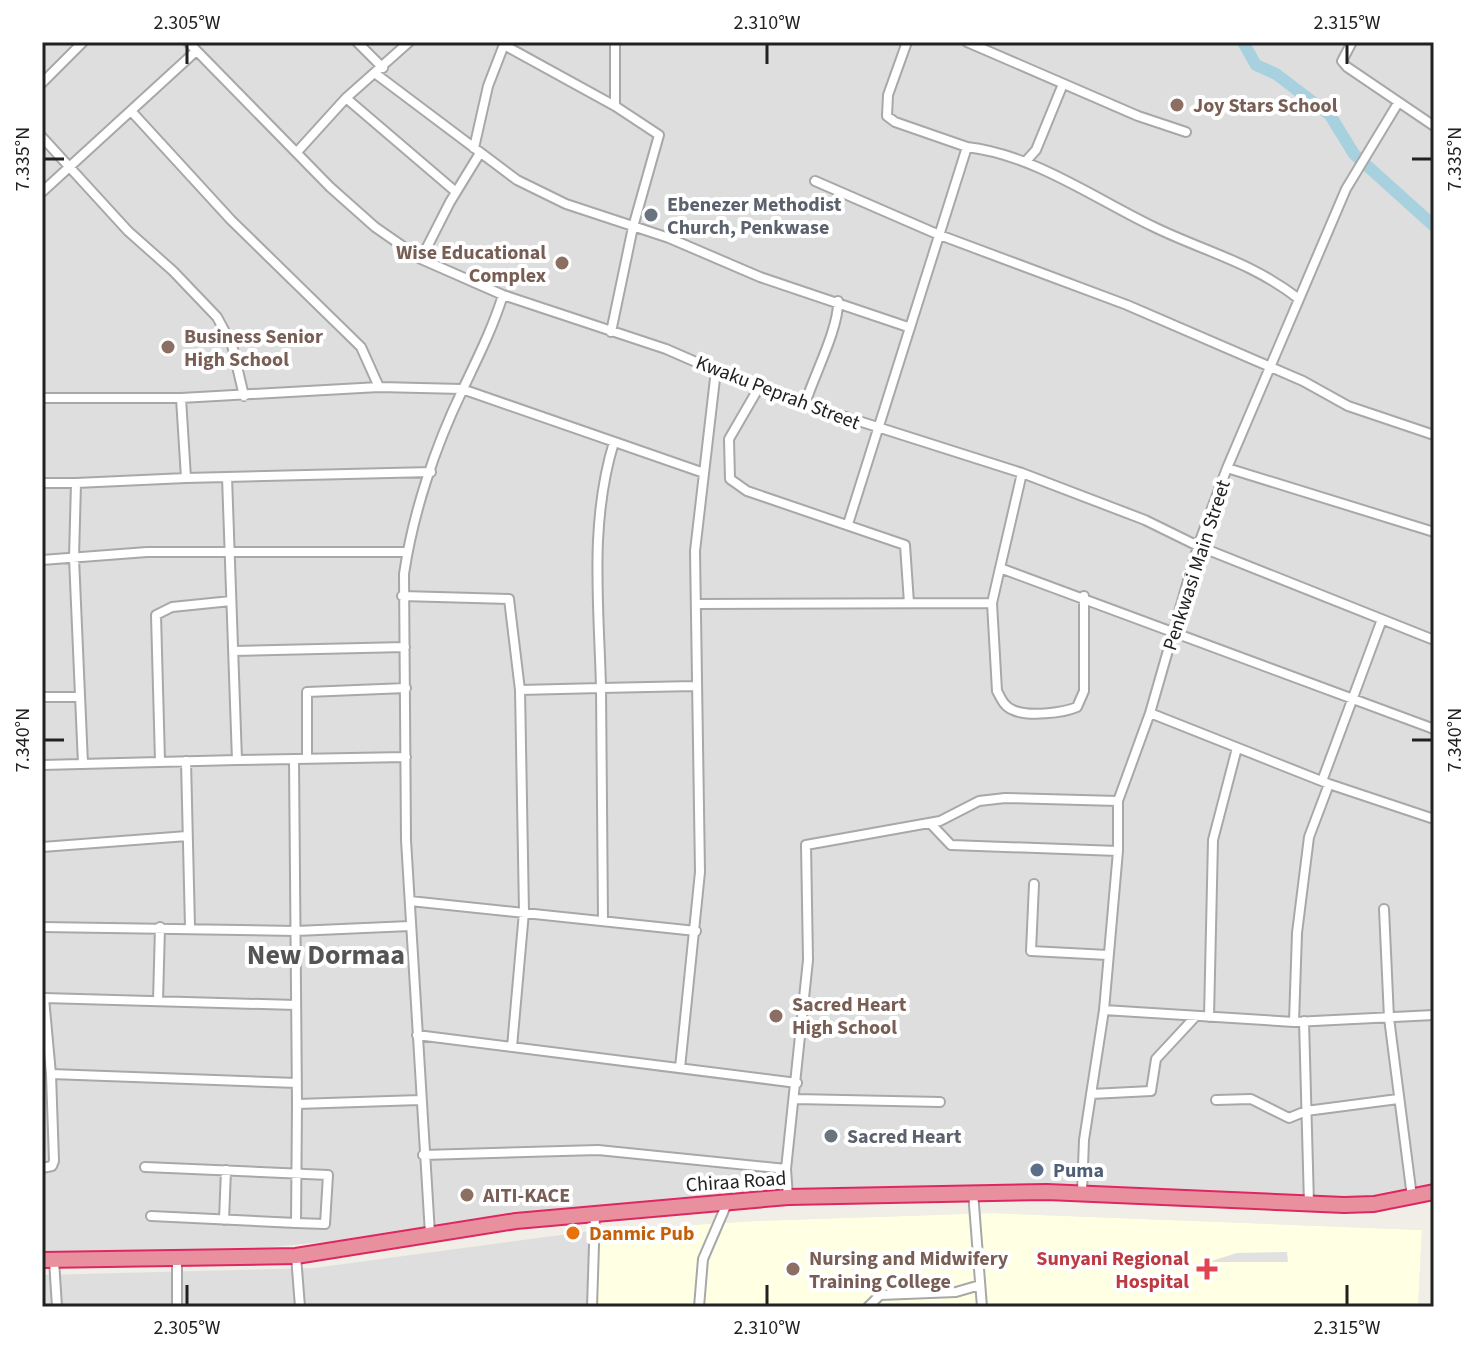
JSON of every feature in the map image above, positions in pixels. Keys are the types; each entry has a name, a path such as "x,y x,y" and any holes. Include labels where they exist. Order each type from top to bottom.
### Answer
{"highway":[{"name":"Chiraa Road","path":"48,1260 296,1256 378,1245 430,1234 595,1214 788,1197 973,1191 1082,1192 1309,1204 1374,1204 1434,1192"}],"street":[{"path":"42,83 83,42"},
{"name":"Kwaku Peprah Street","path":"188,42 375,227 421,259 503,295 716,370 758,389 878,430 1022,473 1145,520 1198,546 1381,622 1434,640"},
{"path":"357,42 380,71 477,150 526,185 566,204 669,238 760,277 908,327"},
{"path":"297,152 346,98 380,71 409,42"},
{"path":"615,42 615,106"},
{"path":"907,42 888,95 887,116 895,122 967,147 995,151 1026,161 1155,228 1246,264 1299,299"},
{"path":"967,42 1138,116 1186,132"},
{"path":"1352,42 1342,61 1347,67 1434,126"},
{"path":"421,259 477,150 488,86 504,44 615,106 659,135 633,227 611,332"},
{"path":"42,192 195,52"},
{"path":"1026,161 1036,150 1063,84"},
{"path":"346,98 456,192"},
{"name":"Penkwasi Main Street","path":"1082,1192 1091,1094 1104,1010 1118,851 1118,801 1150,713 1198,546 1227,468 1346,189 1398,103"},
{"path":"132,112 231,220 361,347 379,387"},
{"path":"42,137 68,168 217,317 232,345 244,396"},
{"path":"848,524 937,234 967,147"},
{"path":"815,181 937,234 1127,305 1348,406 1434,435"},
{"path":"430,1234 410,926 402,596 407,552 431,472 462,389 486,346 503,295"},
{"path":"805,404 818,363 834,328 838,301"},
{"path":"680,1068 700,872 695,551 716,370"},
{"path":"42,398 244,396 379,387 462,389 704,473"},
{"path":"758,389 729,439 730,479 747,491 905,545 909,603"},
{"path":"181,398 186,478"},
{"path":"603,920 596,533 602,484 614,442"},
{"path":"1227,468 1434,532"},
{"path":"42,483 431,472"},
{"path":"1022,473 992,603 997,691 1003,703 1013,710 1077,707 1084,691 1084,596"},
{"path":"227,477 237,760"},
{"path":"76,483 74,558 83,764"},
{"path":"42,560 147,552 407,552"},
{"path":"1000,568 1084,596 1434,729"},
{"path":"402,596 509,599 520,690 524,912 512,1047"},
{"path":"160,761 156,615 172,607 231,601"},
{"path":"696,604 992,603"},
{"path":"1294,1022 1297,933 1309,837 1353,698 1381,622"},
{"path":"233,651 405,647"},
{"path":"520,690 695,686"},
{"path":"307,759 307,692 406,688"},
{"path":"42,697 78,697"},
{"path":"1150,713 1325,783 1434,819"},
{"path":"1209,1017 1213,840 1237,748"},
{"path":"42,765 406,757"},
{"path":"294,759 296,1223"},
{"path":"186,761 190,927"},
{"path":"788,1197 786,1169 808,960 806,845 930,823 960,808 992,800 1118,801"},
{"path":"930,823 951,845 1118,851"},
{"path":"42,847 187,836"},
{"path":"1034,884 1031,951 1108,955"},
{"path":"410,901 696,931"},
{"path":"1384,909 1389,1018 1412,1198"},
{"path":"42,927 296,931 410,926"},
{"path":"158,1001 160,927"},
{"path":"42,1168 52,1166 54,1161 51,1074 43,998 296,1005"},
{"path":"1104,1010 1294,1022 1434,1015"},
{"path":"1091,1094 1151,1091 1156,1059 1196,1016"},
{"path":"1304,1021 1309,1204"},
{"path":"417,1035 797,1083"},
{"path":"51,1074 297,1083"},
{"path":"795,1099 940,1102"},
{"path":"1216,1100 1251,1099 1289,1118 1306,1111 1398,1099"},
{"path":"297,1104 420,1100"},
{"path":"423,1155 598,1150 786,1169"},
{"path":"145,1167 298,1173 329,1178 325,1224 151,1216"},
{"path":"224,1220 226,1170"},
{"path":"973,1191 982,1307"},
{"path":"699,1307 703,1259 728,1200"},
{"path":"592,1307 595,1214"},
{"path":"296,1256 300,1307"},
{"path":"48,1260 57,1307"},
{"path":"177,1260 177,1307"},
{"path":"868,1307 880,1295 947,1293 980,1285"}],"shaded area":[{"path":"42,42 1434,42 1434,1185 1395,1199 781,1198 178,1256 42,1258"},
{"path":"993,1213 1422,1230 1418,1307 42,1307 42,1275 314,1268 591,1231 756,1221"},
{"path":"993,1213 1422,1230 1418,1307 591,1307 591,1231 756,1221"},
{"path":"1287,1252 1288,1262 1208,1262 1237,1253"}],"waterway":[{"path":"1243,42 1256,65 1276,74 1330,115 1354,154 1434,226"}],"place":[{"name":"Joy Stars School","path":"1177,105"},
{"name":"Ebenezer Methodist Church, Penkwase","path":"651,215"},
{"name":"Wise Educational Complex","path":"562,263"},
{"name":"Business Senior High School","path":"168,347"},
{"name":"Sacred Heart High School","path":"776,1016"},
{"name":"Sacred Heart","path":"831,1136"},
{"name":"Puma","path":"1037,1170"},
{"name":"AITI-KACE","path":"467,1195"},
{"name":"Danmic Pub","path":"573,1233"},
{"name":"Nursing and Midwifery Training College","path":"793,1269"},
{"name":"Sunyani Regional Hospital","path":"1207,1269"}],"district":[{"name":"New Dormaa","path":"326,954"}]}
